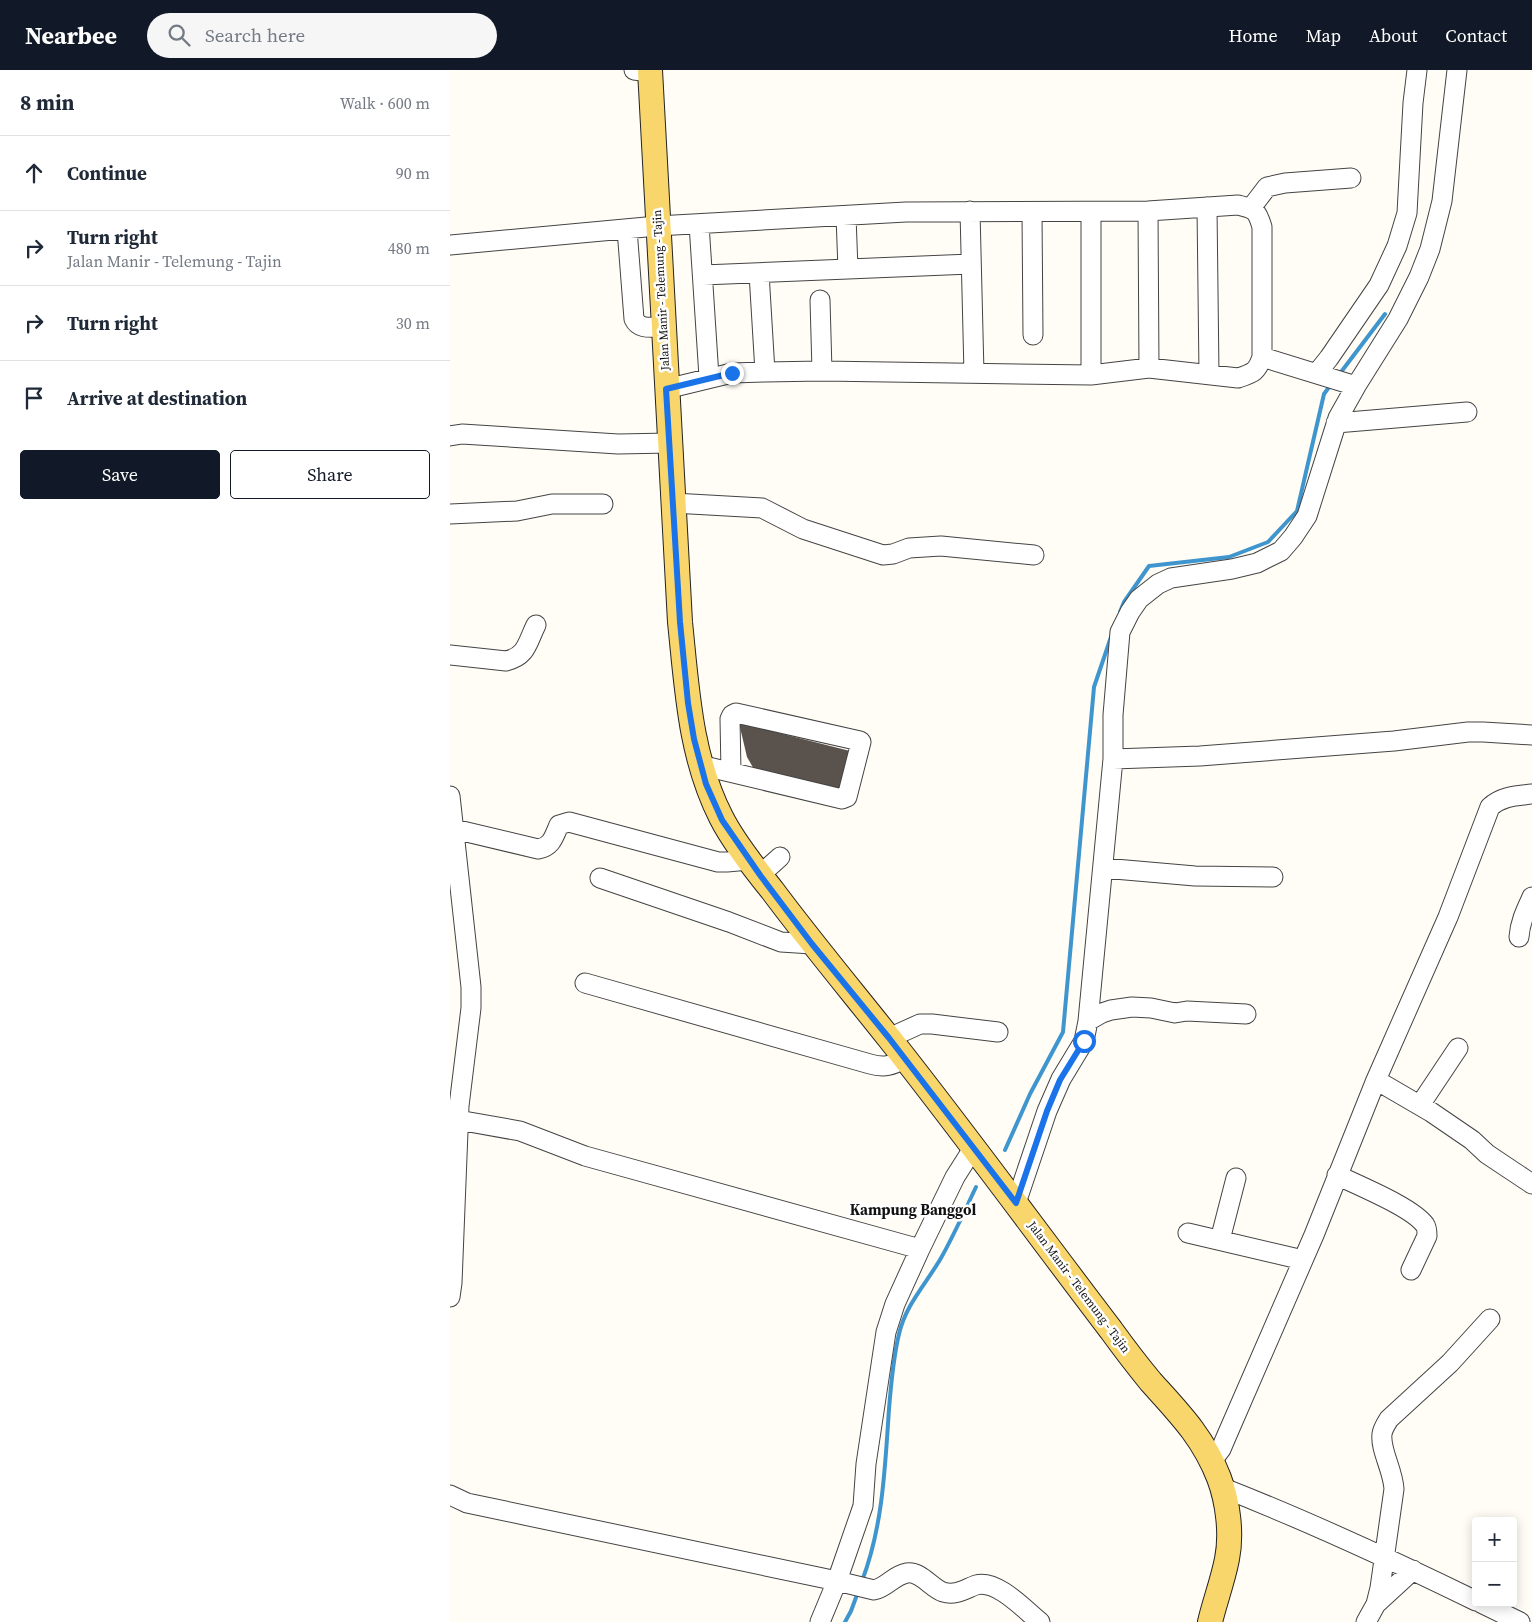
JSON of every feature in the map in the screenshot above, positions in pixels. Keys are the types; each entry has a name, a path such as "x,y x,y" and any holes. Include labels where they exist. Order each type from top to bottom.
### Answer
{"main road":[{"name":"Jalan Manir - Telemung - Tajin","path":"645,71 657,226 680,622 687,694 694,739 706,784 722,820 754,867 812,944 889,1038 974,1147 1138,1365 1190,1424 1203,1445 1219,1479 1227,1511 1228,1532 1227,1558 1210,1622"}],"street":[{"path":"1016,1203 1047,1111 1060,1080 1084,1041 1088,1021 1113,759 1113,715 1120,632 1130,612 1139,600 1158,584 1172,578 1232,569 1258,562 1281,551 1307,516 1336,423 1335,379 1329,358 1379,285 1397,246 1407,213 1413,103 1417,70"},
{"path":"1335,379 1398,319 1419,277 1430,249 1442,201 1457,70"},
{"path":"1251,208 1267,187 1285,183 1351,178"},
{"path":"450,245 657,226 915,212 1148,211 1238,205 1251,208 1258,214 1262,227 1262,357 1258,367 1251,374 1238,378 1149,368 1091,375 822,371 764,372 732,373 709,377 666,389"},
{"path":"1207,207 1209,374"},
{"path":"970,211 974,373"},
{"path":"1148,211 1149,368"},
{"path":"1032,212 1033,335"},
{"path":"1091,212 1091,375"},
{"path":"846,216 848,269"},
{"path":"699,224 709,377"},
{"path":"628,229 634,319 636,324 640,326 663,328"},
{"path":"703,275 971,264"},
{"path":"760,273 764,372"},
{"path":"820,300 822,371"},
{"path":"1262,357 1335,379"},
{"path":"1336,423 1467,412"},
{"path":"450,436 462,434 618,444 670,443"},
{"path":"673,503 762,508 802,529 883,555 893,554 909,548 941,546 1034,555"},
{"path":"450,514 517,512 552,504 603,504"},
{"path":"450,655 506,661 514,659 522,654 536,625"},
{"path":"700,765 845,798 847,797 861,742 736,713 730,718 731,772"},
{"path":"1113,759 1200,756 1394,741 1468,732 1532,735"},
{"path":"1211,1462 1227,1435 1303,1260 1376,1080 1448,917 1490,807 1496,801 1506,797 1532,794"},
{"path":"450,796 471,987 471,1008 458,1120 450,1297"},
{"path":"454,829 538,849 545,848 550,844 559,825 570,822 718,862 754,867 780,857"},
{"path":"1103,868 1195,876 1273,877"},
{"path":"600,878 729,922 781,942 812,944"},
{"path":"1519,937 1522,921 1532,897"},
{"path":"585,983 882,1067 894,1065 904,1058"},
{"path":"1088,1021 1111,1010 1132,1007 1151,1008 1175,1013 1187,1011 1246,1014"},
{"path":"889,1038 920,1024 998,1032"},
{"path":"1420,1105 1458,1048"},
{"path":"1376,1080 1420,1105 1532,1184"},
{"path":"458,1120 520,1131 585,1156 920,1249"},
{"path":"820,1622 840,1582 863,1506 866,1464 886,1332 895,1304 955,1177 974,1147"},
{"path":"1338,1175 1399,1205 1425,1224 1427,1236 1410,1270"},
{"path":"1220,1240 1236,1178"},
{"path":"1188,1233 1303,1260"},
{"path":"1376,1604 1394,1479 1382,1443 1384,1428 1389,1419 1450,1363 1490,1319"},
{"path":"1221,1487 1384,1556 1472,1599"},
{"path":"450,1495 467,1503 874,1590 880,1589 900,1575 908,1572 915,1573 942,1592 952,1594 984,1584 998,1588 1040,1622"},
{"path":"1366,1622 1376,1604 1413,1570"},
{"path":"1489,1607 1520,1622"}],"building":[{"path":"739,723 854,752 843,790 755,771 747,757"}],"waterway":[{"path":"1338,376 1385,314"},
{"path":"1120,612 1124,602 1149,566 1229,557 1268,542 1297,511 1324,394 1332,383"},
{"path":"1005,1150 1030,1094 1063,1032 1094,687 1111,637"},
{"path":"862,1581 875,1539 879,1518 891,1381 902,1323 917,1294 941,1258 976,1187"},
{"path":"845,1622 858,1592"}],"district":[{"name":"Kampung Banggol","path":"913,1209"}],"route":[{"path":"732,373 709,377 666,389 680,622 688,703 700,765 722,820 760,875 812,944 889,1038 1016,1203 1047,1111 1060,1080 1084,1041"}]}
